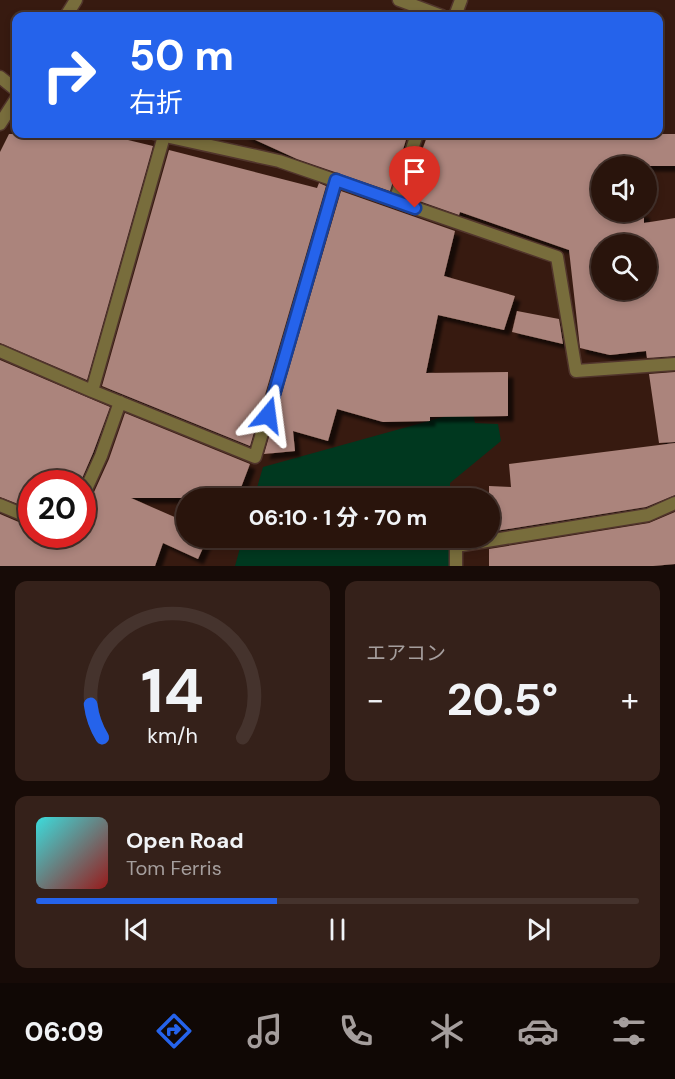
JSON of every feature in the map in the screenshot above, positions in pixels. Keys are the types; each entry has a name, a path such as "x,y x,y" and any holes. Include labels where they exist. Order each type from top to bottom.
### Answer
{"street":[{"path":"399,0 431,12"},
{"path":"0,77 12,87"},
{"path":"0,124 12,105"},
{"path":"92,391 159,138"},
{"path":"176,138 279,161 557,257 576,371 675,364"},
{"path":"394,201 416,138"},
{"path":"0,351 255,457 336,180"},
{"path":"95,470 120,402"},
{"path":"456,566 456,546 648,515 675,503"},
{"path":"0,505 18,512"}],"green space":[{"path":"472,409 475,423 498,424 501,441 450,483 450,488 257,488 263,467"},
{"path":"240,548 449,548 449,566 235,566"}],"building":[{"path":"9,134 12,134 12,138 120,138 153,146 87,380 0,343 0,152"},
{"path":"663,134 675,134 675,166 657,166 657,156 591,156 591,222 644,223 675,218 675,356 647,358 646,351 610,355 580,348 569,250 460,212 459,215 405,196 427,138 663,138"},
{"path":"251,138 399,138 406,140 390,191 297,159"},
{"path":"169,150 317,188 319,183 326,186 250,446 102,386"},
{"path":"341,191 455,231 444,276 515,296 504,330 438,315 426,373 508,372 508,416 430,417 430,421 383,422 337,409 328,441 293,431 295,451 264,454"},
{"path":"517,311 559,319 563,344 512,332"},
{"path":"0,360 110,407 86,470 18,470 18,504 0,497"},
{"path":"675,372 675,442 659,443 649,374"},
{"path":"125,413 250,464 241,488 176,488 176,498 131,498 176,518 176,548 203,548 198,559 163,543 155,566 0,566 0,514 18,522 18,548 96,548 96,488"},
{"path":"675,443 675,495 646,507 500,530 500,488 489,488 489,486 511,487 509,464"},
{"path":"675,512 675,564 489,566 489,549 649,523"}],"route":[{"path":"268,415 336,180 415,208"}]}
